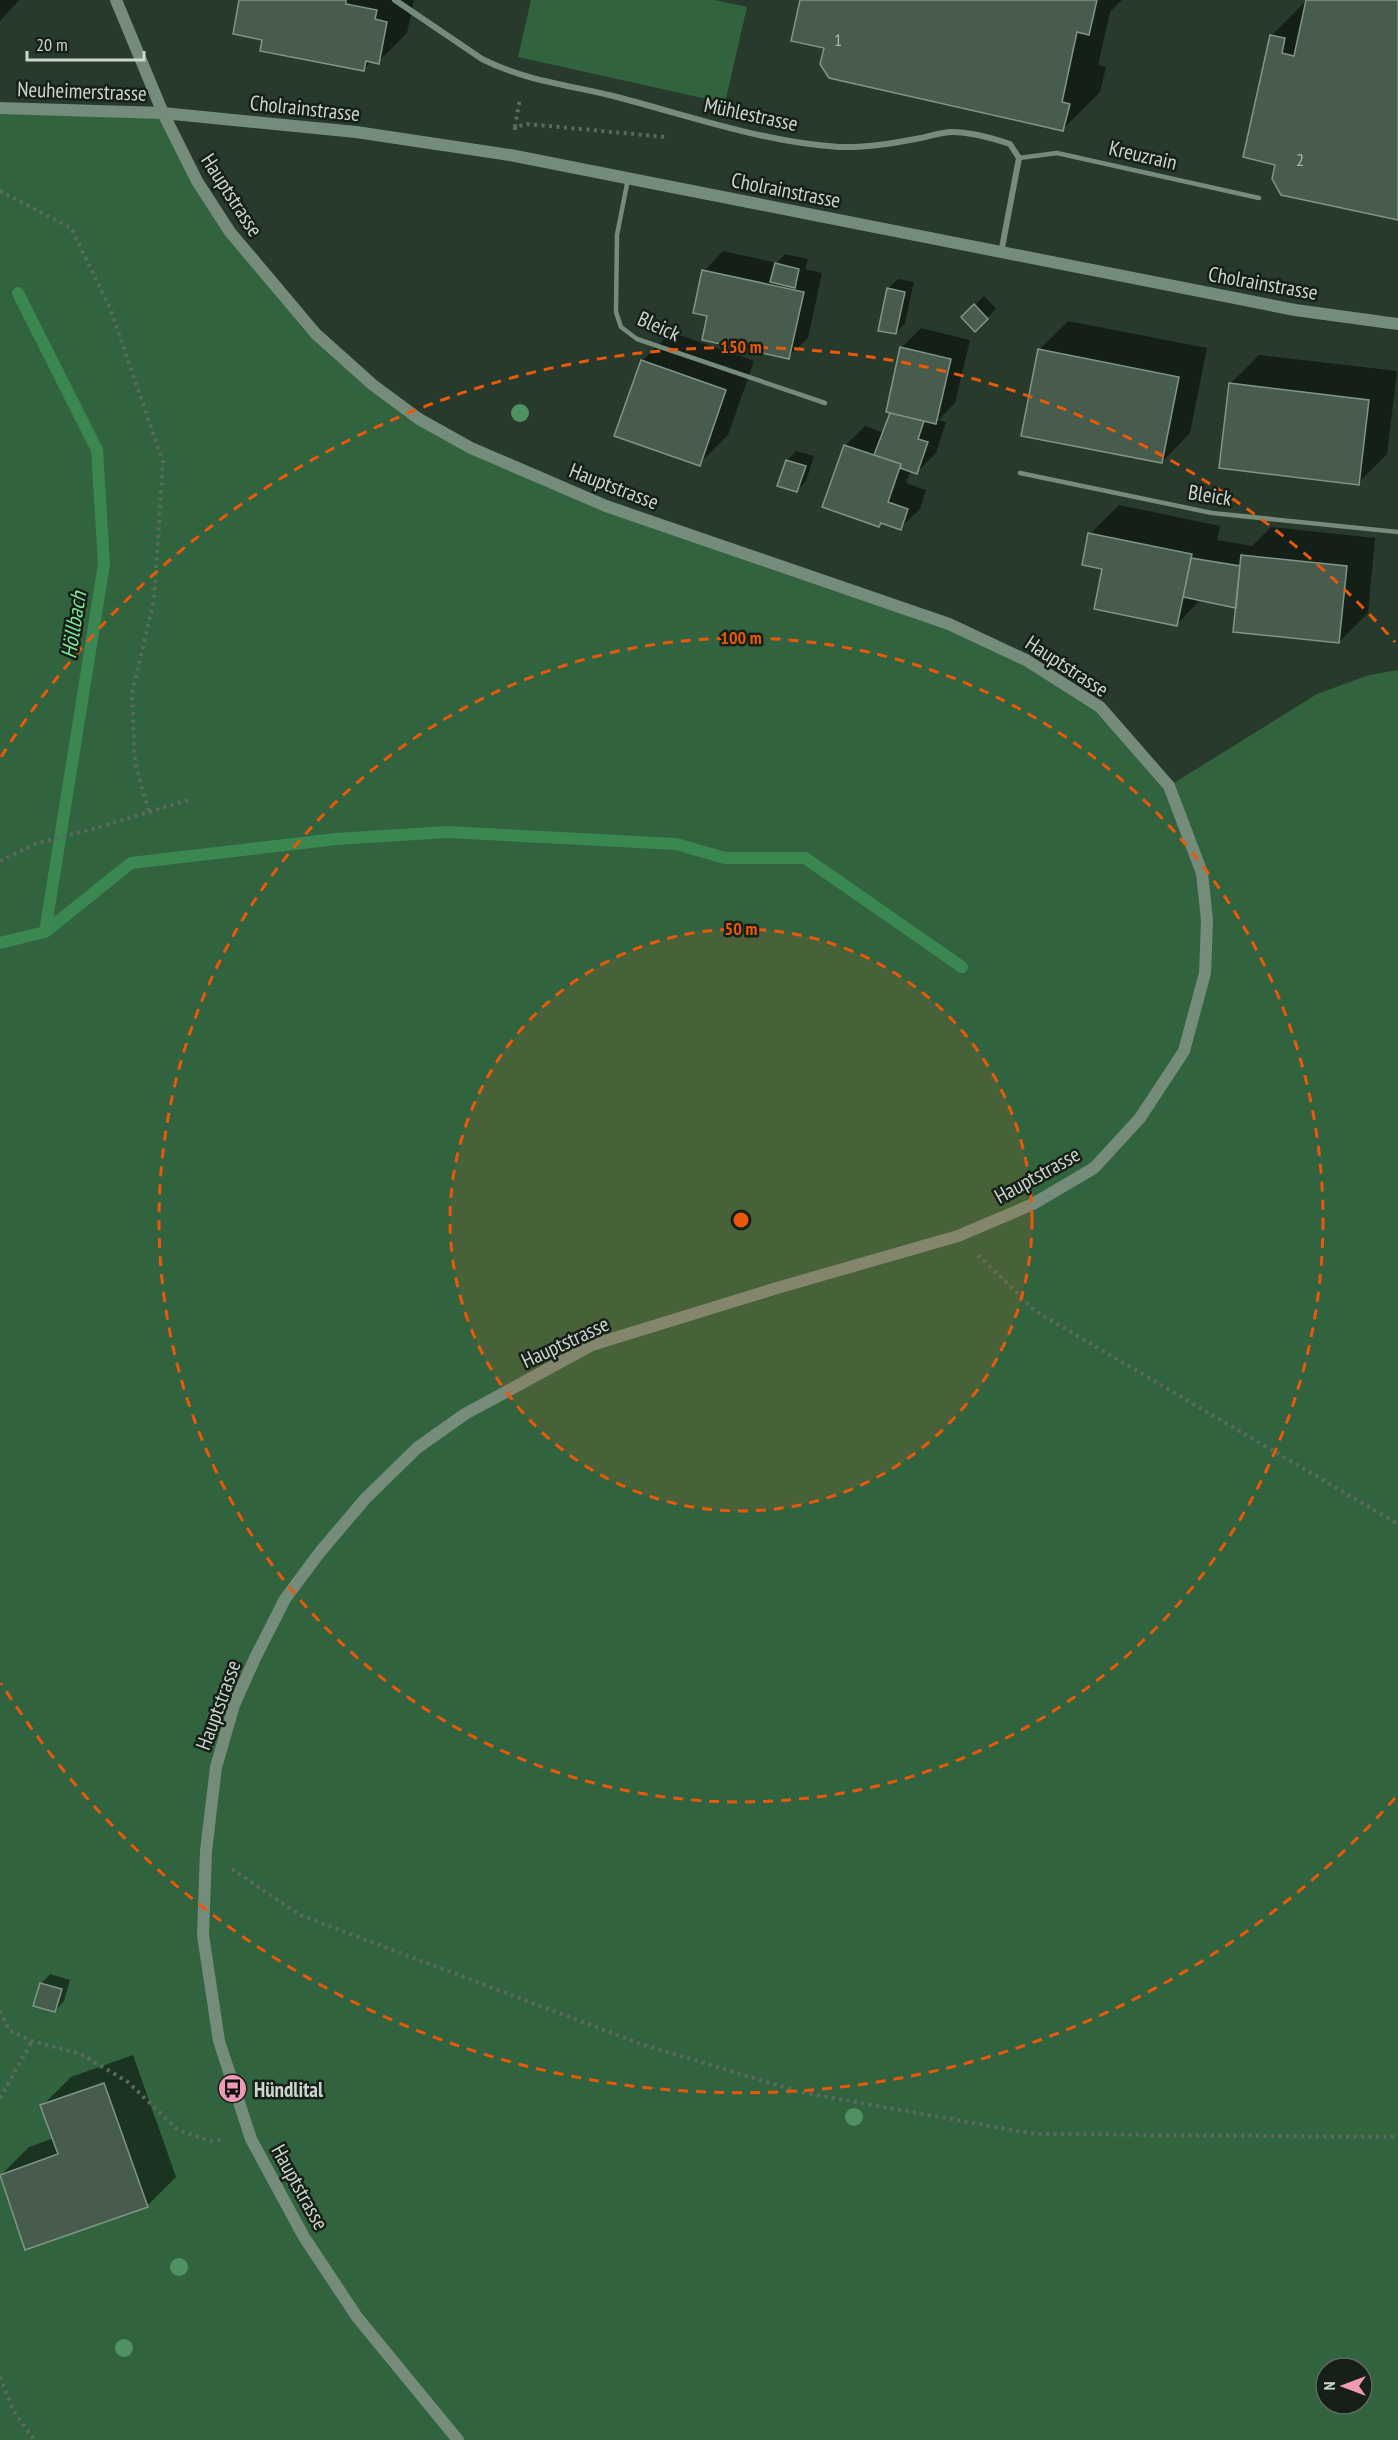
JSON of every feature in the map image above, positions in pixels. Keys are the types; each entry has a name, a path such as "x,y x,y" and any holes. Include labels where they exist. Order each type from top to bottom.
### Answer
{"street":[{"name":"Hauptstrasse","path":"116,0 163,113 197,181 230,232 266,278 316,334 373,385 419,419 471,448 606,506 949,624 1026,660 1100,708 1169,786 1202,873 1207,920 1205,973 1184,1051 1140,1118 1094,1168 1033,1204 958,1236 777,1288 592,1345 465,1414 417,1448 365,1499 320,1552 285,1599 234,1705 216,1767 206,1851 203,1935 219,2041 233,2090 251,2139 304,2237 357,2317 458,2440"},
{"name":"Mühlestrasse","path":"394,0 482,59 524,76 612,96 720,125 804,142 841,147 878,146 951,132 988,137 1010,144 1018,158"},
{"name":"Neuheimerstrasse","path":"0,108 163,113"},
{"name":"Cholrainstrasse","path":"163,113 356,132 510,155 1295,310 1398,324"},
{"path":"1001,253 1018,158"}],"lane":[{"name":"Kreuzrain","path":"1018,158 1057,153 1259,198"},
{"name":"Bleick","path":"628,179 617,235 616,312 621,327 637,339 825,403"},
{"name":"Bleick","path":"1020,473 1212,513 1398,532"}],"path":[{"path":"510,155 524,76"},
{"path":"515,128 527,124 672,137"},
{"path":"0,191 71,228 110,308 163,462 154,600 132,693 135,763 149,812"},
{"path":"0,861 37,843 93,829 188,800"},
{"path":"958,1236 1035,1311 1398,1524"},
{"path":"206,1851 300,1915 641,2044 800,2092 1035,2134 1398,2137"},
{"path":"0,2012 9,2030 32,2041 81,2054 128,2082 178,2130 210,2141 251,2139"},
{"path":"0,2098 32,2041"},
{"path":"0,2377 13,2410 34,2440"}],"green space":[{"path":"531,0 715,0 747,7 725,103 518,57"},
{"path":"0,108 163,113 197,181 316,334 419,419 606,506 949,624 1100,707 1169,786 1317,694 1369,675 1398,670 1398,2440 0,2440"}],"building":[{"path":"239,0 346,0 346,4 377,10 375,19 387,22 379,64 366,61 364,71 260,51 262,40 233,34"},
{"path":"800,0 1097,0 1089,35 1077,32 1062,102 1070,104 1063,131 829,78 820,64 824,48 791,41"},
{"path":"1306,0 1398,0 1398,220 1281,195 1272,179 1275,165 1243,157 1270,35 1285,38 1282,53 1294,56"},
{"path":"775,263 799,269 795,288 770,282"},
{"path":"702,270 804,292 789,359 702,340 707,316 693,313"},
{"path":"887,288 905,292 896,334 878,331"},
{"path":"974,304 988,319 975,332 961,317"},
{"path":"900,347 951,359 936,424 886,412"},
{"path":"1038,349 1179,377 1162,463 1021,436"},
{"path":"641,360 726,390 700,466 614,436"},
{"path":"1229,383 1369,400 1359,485 1219,468"},
{"path":"890,413 924,421 918,439 928,442 917,474 900,468 901,464 874,455"},
{"path":"844,445 901,464 888,502 908,509 901,530 881,523 879,527 822,507"},
{"path":"786,460 806,466 797,492 777,486"},
{"path":"1088,533 1192,554 1177,626 1094,609 1102,569 1082,565"},
{"path":"1241,555 1347,566 1339,643 1233,632"},
{"path":"1191,558 1240,566 1236,608 1183,597"},
{"path":"40,1983 62,1989 55,2012 33,2006"},
{"path":"104,2083 148,2207 25,2250 0,2175 58,2154 40,2105"}],"waterway":[{"name":"Höllbach","path":"0,943 45,932 104,564 97,450 18,293"},
{"path":"45,932 131,863 336,839 447,832 676,844 725,858 805,858 962,967"}],"place":[{"name":"Hündlital","path":"233,2089"}]}
